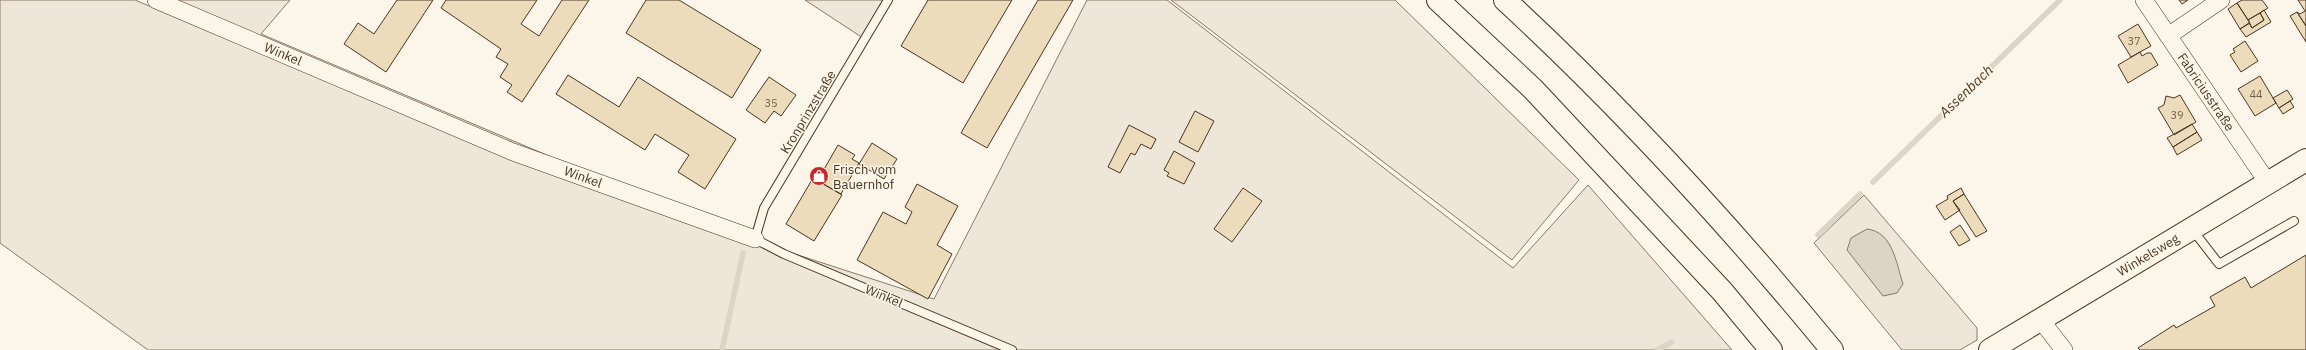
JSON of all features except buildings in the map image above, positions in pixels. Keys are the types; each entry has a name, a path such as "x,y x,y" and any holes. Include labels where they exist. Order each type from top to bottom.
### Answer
{"main road":[{"path":"1438,0 1533,90 1722,291 1771,350"},
{"path":"1505,0 1564,55 1753,255 1832,350"},
{"name":"Winkelsweg","path":"1990,350 2306,160"}],"street":[{"name":"Winkel","path":"156,0 513,152 755,239"},
{"name":"Fabriciusstraße","path":"2144,0 2268,183"},
{"path":"2168,36 2221,0"},
{"path":"2040,319 2064,350"}],"lane":[{"name":"Kronprinzstraße","path":"755,239 764,208 888,0"},
{"path":"2192,228 2219,264 2294,221"},
{"name":"Winkel","path":"755,239 784,254 1012,350"}],"shaded area":[{"path":"0,0 135,0 168,14 176,0 290,0 261,34 733,234 934,299 1087,0 1167,0 1513,268 1588,185 1732,350 148,350 0,243"},
{"path":"805,0 892,0 866,40"},
{"path":"1171,0 1395,0 1579,180 1512,260"},
{"path":"1864,195 1977,328 1977,340 1960,350 1902,350 1814,243"},
{"path":"1867,229 1876,231 1883,236 1892,250 1903,284 1897,293 1883,296 1847,250 1851,238"}],"waterway":[{"name":"Assenbach","path":"1873,182 2060,0"},
{"name":"Assenbach","path":"1818,235 1860,194"},
{"path":"722,350 743,253"},
{"name":"Assenbach","path":"1657,350 1672,342"}],"place":[{"name":"Frisch vom Bauernhof","path":"819,176"}]}
